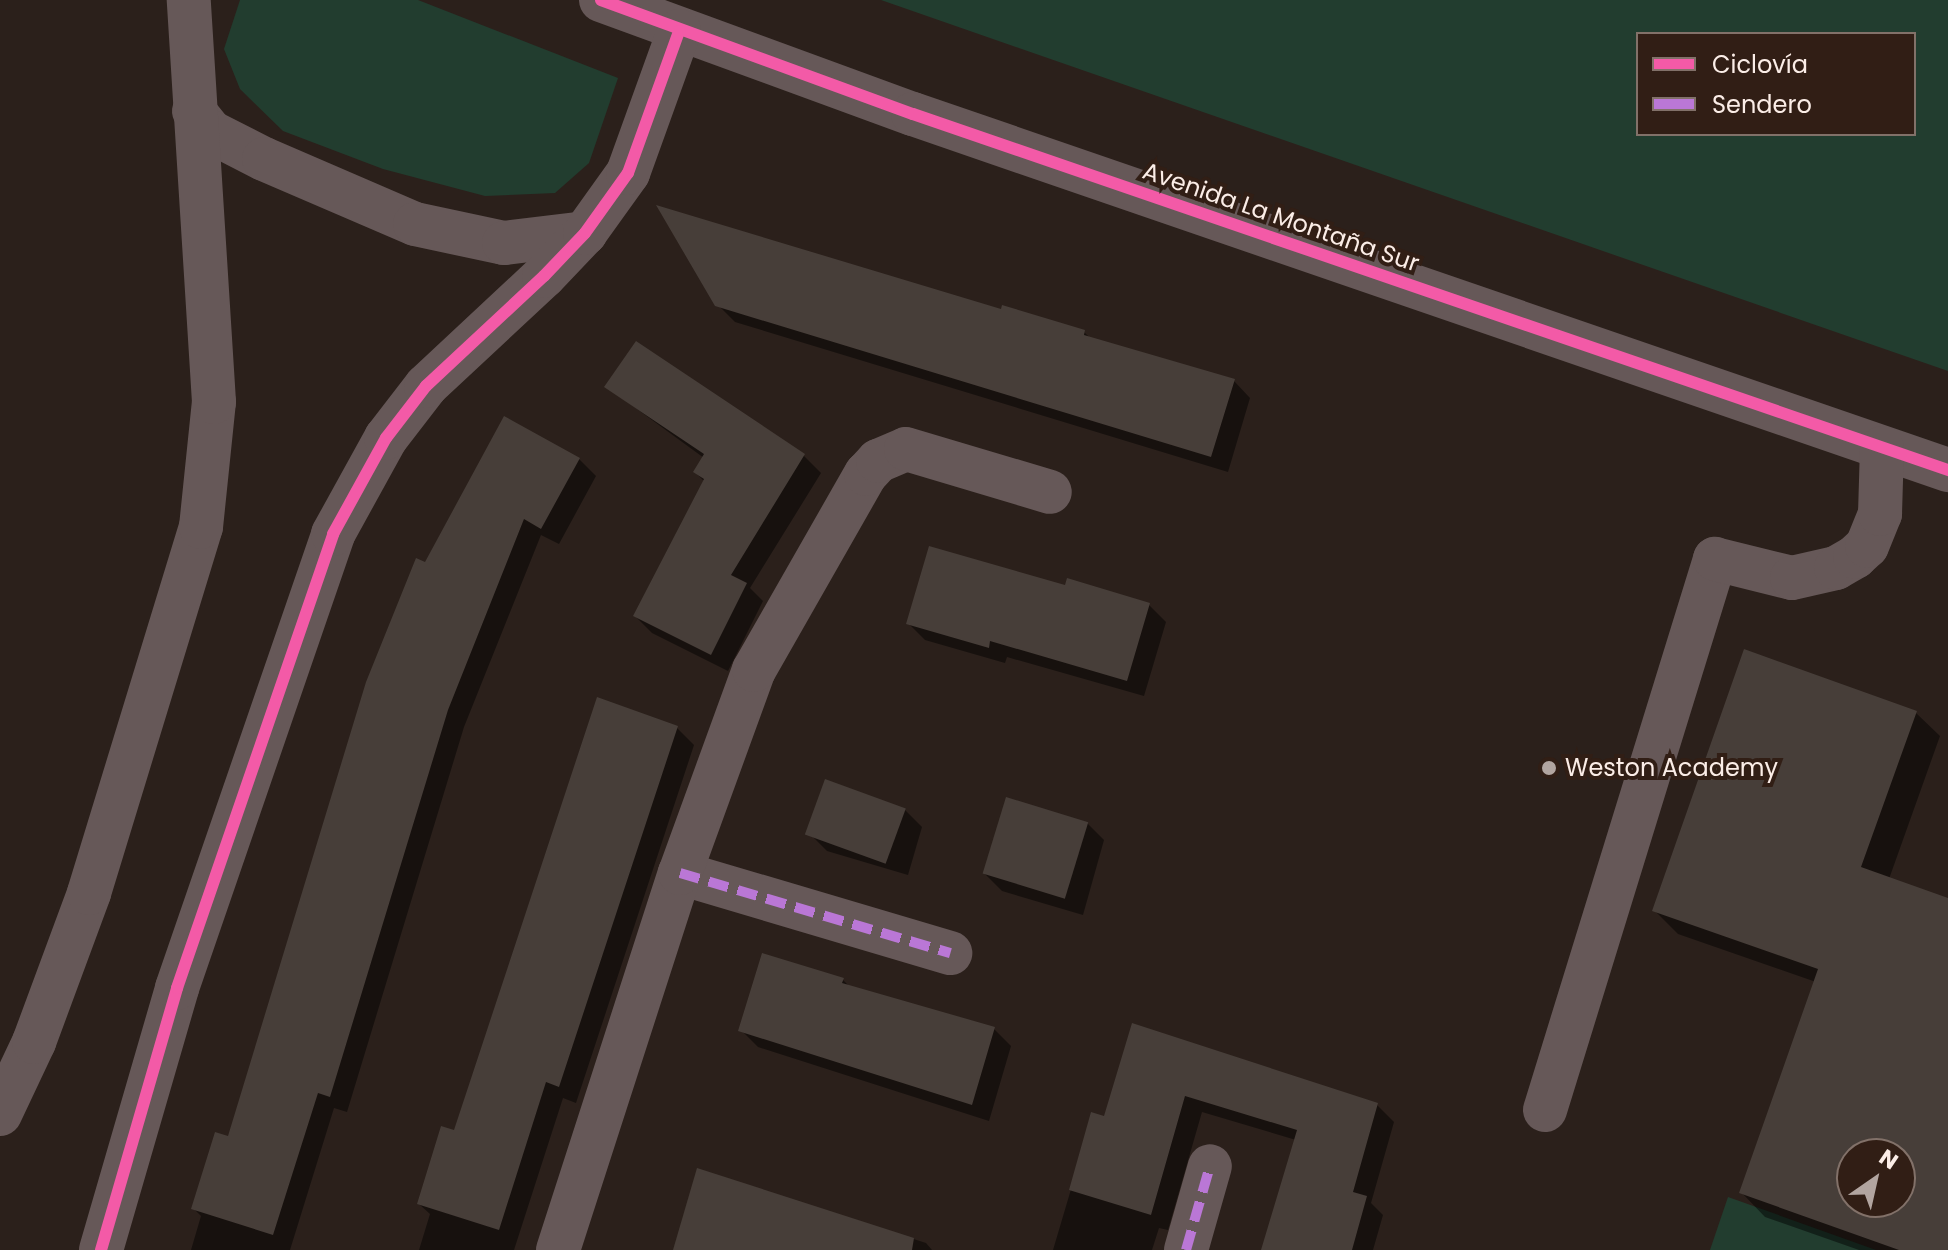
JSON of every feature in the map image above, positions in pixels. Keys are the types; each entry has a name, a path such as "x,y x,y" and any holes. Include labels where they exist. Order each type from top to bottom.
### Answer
{"street":[{"path":"0,1114 34,1042 89,893 201,527 214,402 189,0"},
{"name":"Avenida La Montaña Sur","path":"601,0 679,31 1948,470"},
{"path":"101,1250 177,988 333,534 386,438 426,386 585,233 628,173 679,31"},
{"path":"194,111 211,132 264,159 415,224 504,243 585,233"},
{"path":"1545,1110 1715,559 1792,578 1836,568 1855,557 1867,546 1880,514 1882,448"},
{"path":"558,1250 680,873 754,670 878,461 906,449 1050,492"},
{"path":"680,873 950,953"},
{"path":"1186,1250 1210,1166"}],"green space":[{"path":"240,0 418,0 618,78 589,163 555,193 485,196 383,169 283,131 240,89 224,49"},
{"path":"881,0 1948,0 1948,371"},
{"path":"1728,1197 1876,1250 1710,1250"}],"building":[{"path":"656,205 1001,309 1002,305 1085,330 1084,335 1235,379 1211,457 715,306"},
{"path":"636,341 805,454 731,575 747,583 711,655 633,616 704,479 693,472 704,454 604,387"},
{"path":"504,416 580,458 541,529 524,519 448,710 330,1097 318,1093 273,1235 191,1209 215,1132 228,1136 366,682 416,558 425,562"},
{"path":"929,546 1065,585 1067,578 1150,603 1127,681 990,641 989,648 906,624"},
{"path":"1744,649 1917,711 1861,867 1948,898 1948,1250 1899,1250 1739,1193 1818,969 1652,911"},
{"path":"597,697 678,726 559,1087 546,1082 499,1230 417,1204 441,1126 454,1130"},
{"path":"825,779 906,808 886,864 805,834"},
{"path":"1006,797 1088,822 1065,899 983,874"},
{"path":"762,953 844,978 842,983 995,1027 972,1105 738,1031"},
{"path":"1132,1023 1378,1103 1353,1192 1367,1196 1352,1250 1261,1250 1297,1130 1185,1096 1151,1215 1069,1190 1091,1112 1104,1116"},
{"path":"697,1168 914,1238 912,1250 673,1250"}],"marked path":[{"path":"680,873 950,953"},
{"path":"1186,1250 1210,1166"}],"cycle path":[{"path":"601,0 913,114 1948,470"},
{"path":"101,1250 177,988 333,534 386,438 426,386 544,276 585,233 628,173 679,31"}],"place":[{"name":"Weston Academy","path":"1549,768"}]}
